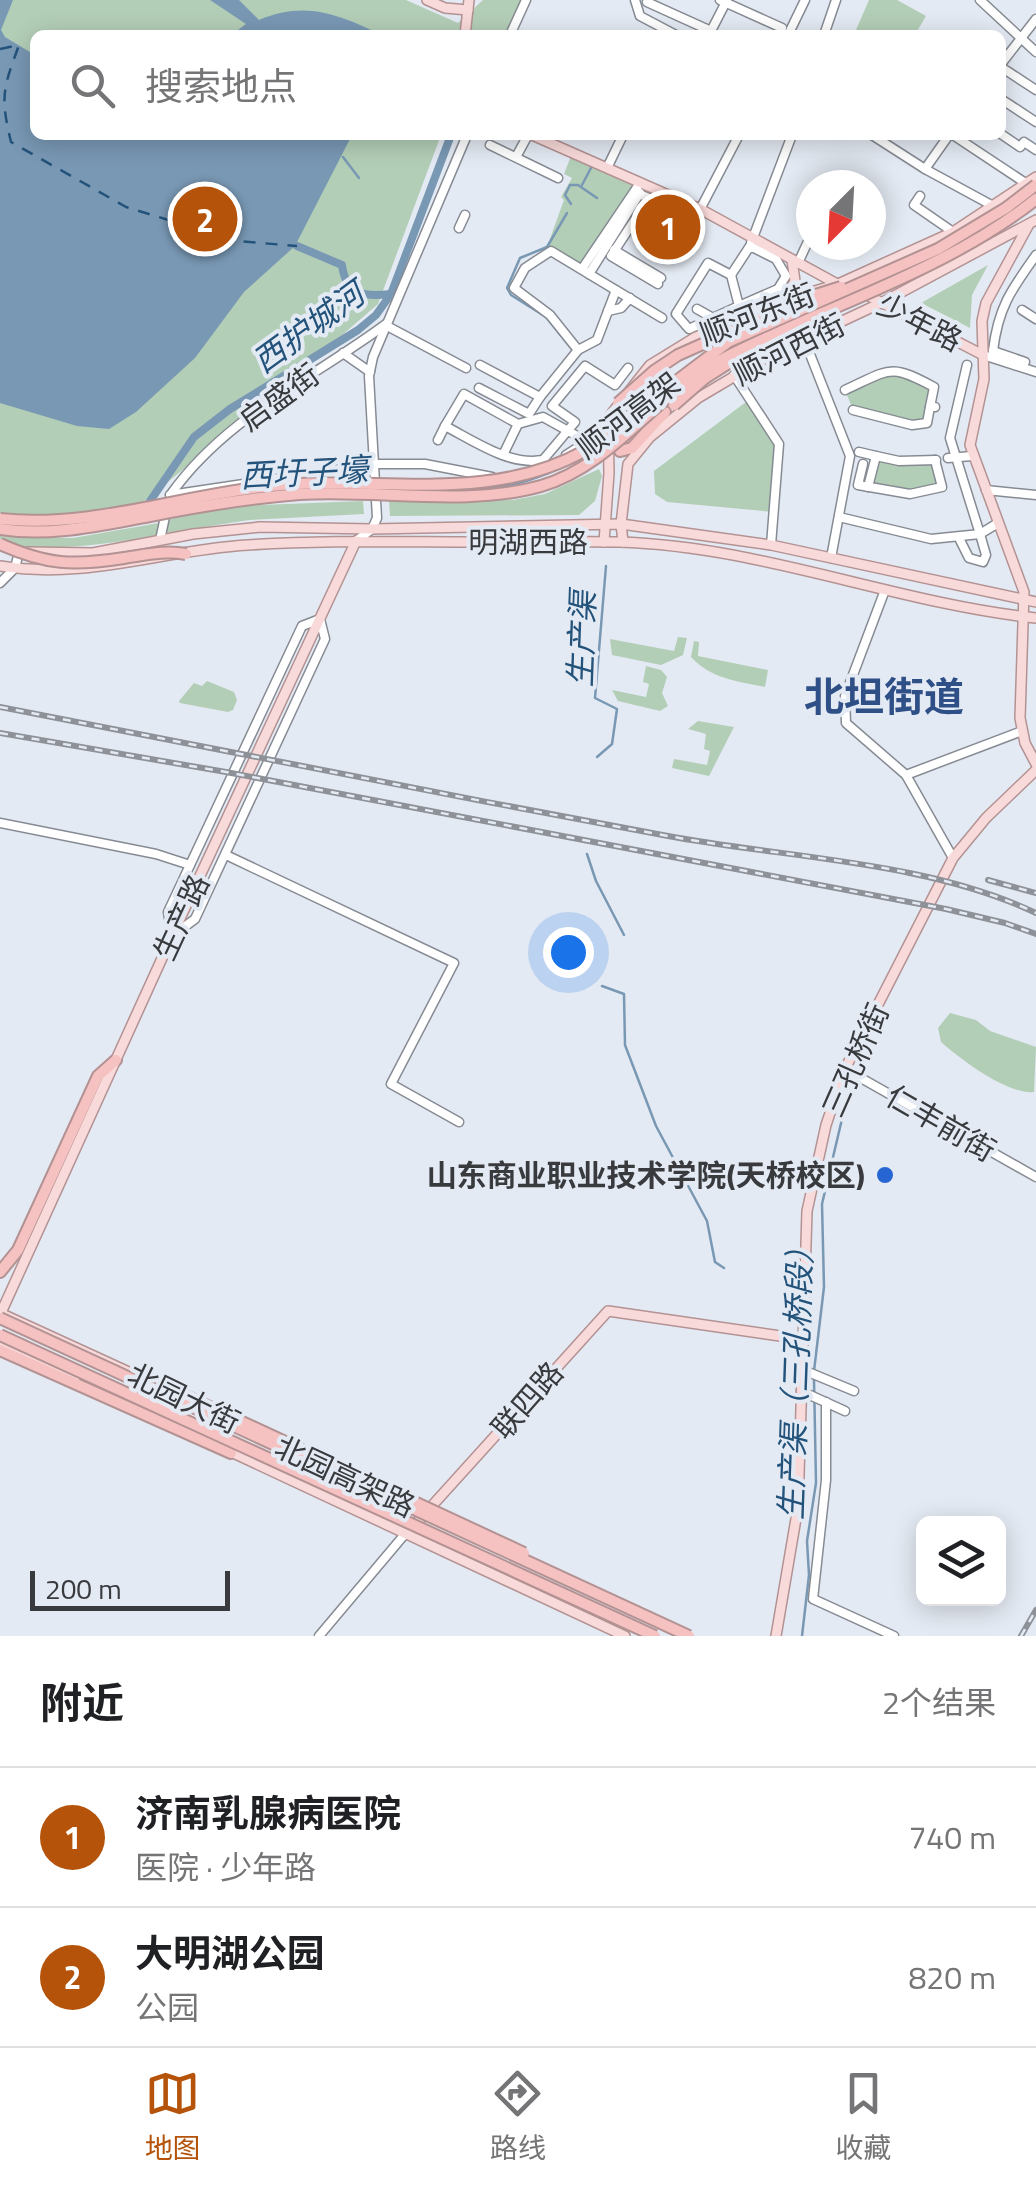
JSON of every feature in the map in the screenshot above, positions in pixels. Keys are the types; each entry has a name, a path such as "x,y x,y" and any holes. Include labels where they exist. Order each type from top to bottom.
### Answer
{"highway":[{"name":"顺河高架","path":"0,528 20,532 81,528 231,501 301,494 470,494 544,485 581,468 723,357 868,288 1006,208 1031,185"},
{"name":"顺河高架","path":"0,519 43,522 82,518 275,486 341,482 475,484 528,476 559,466 584,452 728,342 951,254 1036,199"},
{"path":"618,402 678,356 806,298 868,288"},
{"path":"620,451 632,448 670,408 740,355 829,314 868,288"},
{"path":"650,437 670,408"},
{"path":"0,547 61,564 170,551 186,554"},
{"path":"0,1272 18,1250 98,1076 116,1060"},
{"name":"北园高架路","path":"0,1314 692,1636"},
{"name":"北园高架路","path":"0,1335 655,1636"},
{"path":"0,1347 231,1452"},
{"path":"165,1388 503,1542 626,1608"}],"main road":[{"path":"427,0 444,8 471,3"},
{"path":"443,0 471,3"},
{"path":"466,30 471,3"},
{"name":"少年路","path":"542,140 641,187 700,209 751,241 842,286 868,288 883,302 990,355"},
{"name":"顺河东街","path":"604,542 608,418 650,364 691,333 786,300 842,286 953,232 1031,185 1036,177"},
{"path":"1032,223 986,303 982,321 990,355 971,429 972,456 1031,601 1018,702 1022,731 1036,767"},
{"name":"顺河西街","path":"623,542 628,464 650,437 698,398 734,375 1032,223"},
{"path":"786,300 795,281 794,260"},
{"path":"606,430 611,446 620,451 640,450"},
{"name":"明湖西路","path":"0,547 19,552 93,553 260,527 622,524 771,544 1031,601"},
{"name":"明湖西路","path":"0,566 87,570 244,545 356,541 623,542 757,559 885,590 1030,618"},
{"name":"生产路","path":"0,1314 356,541"},
{"name":"三孔桥街","path":"776,1636 814,1397 801,1369 806,1211 826,1125 846,1069 953,858 1036,767"},
{"name":"联四路","path":"405,1534 608,1310 801,1338"},
{"name":"北园大街","path":"0,1314 692,1636"},
{"name":"北园大街","path":"231,1452 625,1636"}],"street":[{"path":"512,30 526,0"},
{"path":"636,0 640,16 664,30"},
{"path":"711,30 724,1 787,30 804,0"},
{"path":"828,30 836,0"},
{"path":"980,0 1036,52"},
{"path":"648,2 706,30"},
{"path":"1006,58 1036,19"},
{"path":"1006,69 1036,90"},
{"path":"1006,103 1036,124 1020,147 1006,137"},
{"path":"372,529 378,506 370,372 465,140"},
{"path":"516,157 527,140"},
{"path":"607,168 620,140"},
{"path":"684,240 736,140"},
{"path":"738,306 731,276 751,241 790,140"},
{"path":"880,140 994,207"},
{"path":"925,169 947,140"},
{"path":"959,140 1031,185"},
{"path":"1024,142 1036,150"},
{"path":"490,144 558,178"},
{"path":"586,272 641,187 650,198 612,256 660,281"},
{"path":"920,196 914,205 953,232"},
{"path":"459,228 465,215"},
{"path":"731,276 708,263 676,314 691,333 713,318 778,289 786,276 776,260 751,241"},
{"path":"578,350 550,315 514,288 525,268 551,251 662,318"},
{"path":"990,355 997,319 1036,256"},
{"path":"479,388 529,414 578,350 597,340 616,290"},
{"path":"744,292 756,298"},
{"path":"608,311 620,308 630,298"},
{"path":"697,309 713,318"},
{"path":"1022,310 1036,319"},
{"path":"388,324 466,368"},
{"name":"启盛街","path":"160,540 170,495 182,478 246,417 388,324"},
{"path":"804,339 850,456 830,558"},
{"path":"343,353 370,372"},
{"path":"990,355 1025,362"},
{"path":"990,355 1036,372"},
{"path":"480,365 540,397"},
{"path":"960,538 969,558 983,562 986,555 980,534 951,458 952,407 968,365"},
{"path":"503,455 514,431 543,417 585,366 614,386 628,368"},
{"path":"846,390 901,370 934,387 927,424 853,410"},
{"path":"734,375 779,444 771,544"},
{"path":"438,440 464,394 514,431"},
{"path":"445,426 503,455 530,462 543,460 575,422 552,406"},
{"path":"543,417 586,441"},
{"path":"170,495 375,464 425,464 495,477 525,473 554,463 586,441 608,418"},
{"path":"859,452 899,461 936,460 942,487 910,494 868,487 858,484 862,464"},
{"path":"868,487 876,456"},
{"path":"951,458 972,456"},
{"path":"985,490 1036,495"},
{"path":"839,517 932,538 980,534 998,523"},
{"name":"生产路","path":"356,541 372,529"},
{"path":"0,583 16,568 19,552"},
{"path":"885,590 845,696 846,723 906,775 953,858"},
{"path":"320,619 325,639 226,855 196,919 172,936 168,912 302,626 320,619"},
{"path":"906,775 1022,731"},
{"path":"0,823 156,854 190,865"},
{"path":"226,855 454,963 391,1084 459,1122"},
{"name":"仁丰前街","path":"846,1069 1036,1177"},
{"path":"801,1369 854,1391"},
{"path":"814,1397 845,1411"},
{"path":"814,1397 826,1480 813,1600 894,1636"},
{"name":"联四路","path":"319,1636 405,1534"}],"green space":[{"path":"0,0 406,0 458,23 483,0 522,0 508,30 30,30 30,140 439,140 378,304 243,421 143,502 91,512 26,516 0,513"},
{"path":"869,0 897,0 926,16 918,30 856,30"},
{"path":"571,156 634,185 581,264 547,247 564,200 561,197 572,178 564,174"},
{"path":"988,265 972,295 970,328 921,303"},
{"path":"901,369 934,387 927,423 912,425 853,410 845,390"},
{"path":"750,399 779,444 774,512 667,502 655,494 654,471"},
{"path":"876,456 935,460 942,487 910,494 868,487"},
{"path":"599,469 602,476 595,501 579,515 390,516 389,500 513,500 545,494"},
{"path":"363,501 364,514 249,520 166,533 170,519 235,506"},
{"path":"159,523 156,535 117,542 59,547 0,546 0,536 73,538"},
{"path":"678,637 687,638 683,655 661,665 612,655 610,639 674,651"},
{"path":"694,641 699,642 698,656 768,670 765,687 707,670 691,657"},
{"path":"646,666 661,670 667,677 662,693 668,706 660,711 618,701 612,690 646,697"},
{"path":"207,681 234,692 237,700 233,710 180,703 194,683 202,686"},
{"path":"698,721 734,727 709,776 672,768 674,759 707,765 710,751 704,749 706,734 688,729"},
{"path":"950,1013 976,1020 990,1031 1036,1047 1034,1092 998,1082 941,1042 938,1028"}],"water":[{"path":"0,0 13,0 1,30 5,37 30,52 30,140 349,140 295,246 244,292 195,358 136,412 109,429 77,426 0,403"},
{"path":"210,0 239,0 259,20 292,11 322,12 371,30 238,30 246,24"}],"waterway":[{"name":"西护城河","path":"146,507 194,437 230,409 376,315 391,294 449,140"},
{"path":"343,157 359,178"},
{"path":"582,185 592,166"},
{"path":"571,204 565,195 570,185 578,185 597,198"},
{"name":"生产渠","path":"567,213 547,247 520,258 507,288 511,295 546,317 571,348"},
{"path":"297,246 342,265 352,289 373,295 391,294"},
{"name":"西圩子壕","path":"719,356 883,279"},
{"name":"西圩子壕","path":"612,436 628,424"},
{"name":"西圩子壕","path":"588,454 603,444"},
{"name":"西圩子壕","path":"445,489 515,484 581,458"},
{"name":"生产渠","path":"597,757 612,744 617,709 595,698 606,566"},
{"name":"生产渠","path":"587,854 596,881 624,935"},
{"path":"602,986 624,994 625,1045 656,1126 707,1221 715,1262 724,1268"},
{"name":"生产渠（三孔桥段）","path":"814,1371 824,1287 822,1204 842,1119"},
{"name":"生产渠（三孔桥段）","path":"802,1636 809,1575 807,1541 816,1483 814,1379"}],"ferry route":[{"path":"0,49 19,45 5,93 11,142 126,207 237,241 297,246"}],"railway":[{"path":"0,707 668,836 903,872 949,882 1036,913"},
{"path":"0,733 946,909 1036,934"},
{"path":"988,880 1036,893"},
{"path":"1021,1636 1036,1610"}],"place":[{"name":"大明湖公园","path":"205,219"},
{"name":"济南乳腺病医院","path":"668,227"},
{"name":"山东商业职业技术学院(天桥校区)","path":"885,1175"}],"district":[{"name":"北坦街道","path":"884,696"}]}
